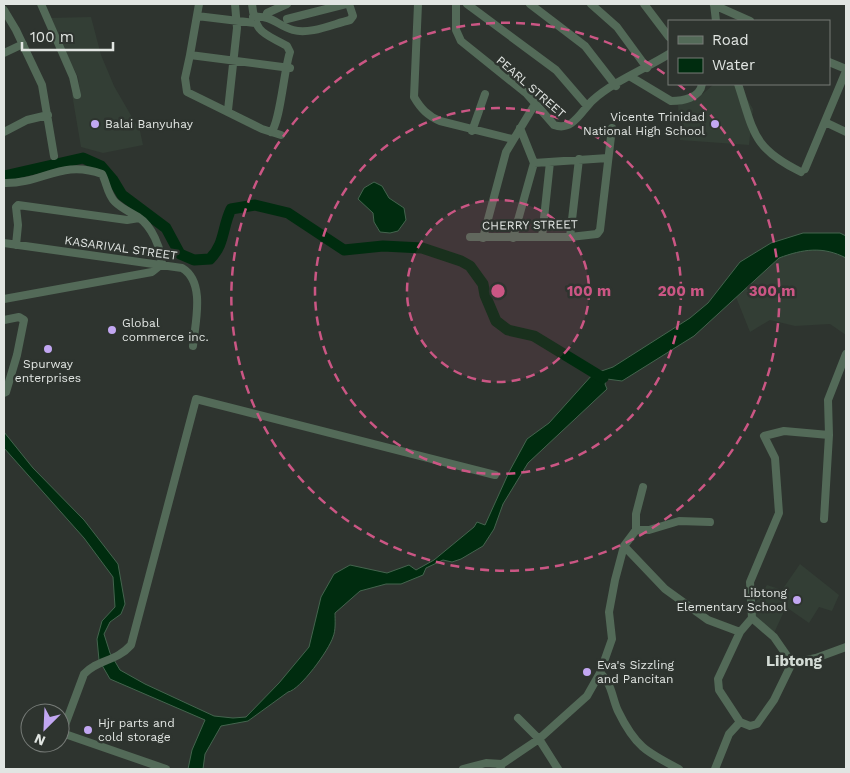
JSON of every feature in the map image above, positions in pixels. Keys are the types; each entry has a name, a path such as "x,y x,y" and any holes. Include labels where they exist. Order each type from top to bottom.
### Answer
{"street":[{"path":"41,4 73,77 77,95"},
{"path":"199,4 185,78 186,92 281,135"},
{"path":"228,110 237,22 235,4"},
{"path":"252,4 254,20 263,33 289,48 277,122 272,132"},
{"path":"197,16 237,22 254,20 266,16 267,13 286,4 286,23"},
{"path":"266,16 304,32 350,20 353,16 348,4 286,23"},
{"path":"418,4 414,97 419,107 430,117 472,131 512,139"},
{"name":"PEARL STREET","path":"456,4 456,30 461,41 513,83 554,125 561,128 571,125 587,106 616,86 668,55"},
{"path":"468,4 556,70 587,106"},
{"path":"530,4 585,46 616,86"},
{"path":"591,4 617,27 647,68"},
{"path":"644,4 668,36"},
{"path":"714,4 716,20"},
{"path":"714,4 748,20"},
{"path":"4,10 23,44 42,85 54,156"},
{"path":"4,53 23,44"},
{"path":"190,55 287,67"},
{"path":"738,85 757,139 768,153 803,170 846,70 830,62"},
{"path":"630,77 671,101 692,97 701,90 702,85"},
{"path":"472,131 484,94"},
{"path":"483,238 501,168 512,139 535,104"},
{"path":"4,132 27,120 48,115"},
{"path":"825,122 846,132"},
{"path":"513,238 534,163 520,128"},
{"path":"534,163 608,158 612,128"},
{"name":"CHERRY STREET","path":"470,237 513,238 592,235 600,230 608,158"},
{"path":"570,237 579,159"},
{"path":"542,237 550,162"},
{"path":"4,183 28,182 63,169 99,172 104,176 108,192 116,203 139,218 153,234 162,264 152,272 4,299"},
{"path":"16,245 18,225 16,207 18,205 127,220 139,218"},
{"name":"KASARIVAL STREET","path":"4,243 182,268 193,277 196,298 193,346"},
{"path":"4,320 19,316 24,320 12,374 4,393"},
{"path":"824,519 829,436 828,400 846,354"},
{"path":"166,769 62,733 84,674 97,665 119,656 131,644 196,399 495,475"},
{"path":"792,663 774,700 757,724 750,726 740,722 719,690 718,679 740,632 752,618 750,582 779,513 775,458 764,436 784,431 829,436"},
{"path":"463,769 486,763 501,766 539,739 586,696 600,673 612,639 608,612 624,546 636,530 636,514 644,486"},
{"path":"636,530 652,529 679,521 710,522"},
{"path":"624,546 665,589 708,620 740,632"},
{"path":"752,618 774,637 792,663"},
{"path":"792,663 816,658 846,647"},
{"path":"600,673 610,686 618,710 638,744 679,769"},
{"path":"518,718 539,739 558,769"},
{"path":"715,769 729,734 740,722"}],"shaded area":[{"path":"91,17 101,55 114,86 140,131 143,145 103,153 81,147 72,94 80,91 78,77 48,18"},
{"name":"Vicente Trinidad National High School","path":"713,85 739,85 753,109 749,145 680,140 678,105 698,98"},
{"path":"816,249 837,253 846,258 846,335 830,324 795,326 770,320 750,332 736,297 779,258 795,252"},
{"name":"Libtong Elementary School","path":"800,564 839,595 832,611 819,607 809,623 786,607 774,633 755,618 754,605 767,585 782,590"}],"water":[{"path":"374,182 382,186 389,198 404,208 406,220 398,231 390,233 380,232 374,222 373,213 358,199 364,188"},
{"path":"803,233 840,233 846,236 846,258 838,254 813,250 779,258 694,336 622,381 607,379 605,384 607,389 528,463 503,504 494,529 483,546 461,559 452,562 443,560 426,568 423,575 401,584 386,584 360,591 335,613 333,637 320,660 300,684 248,721 221,726 205,754 203,769 188,769 192,750 205,720 110,679 99,660 97,639 102,621 115,607 113,577 84,538 4,448 4,432 33,468 84,520 118,564 125,604 121,614 110,622 104,634 110,653 120,670 145,684 214,716 246,717 279,683 309,647 321,597 334,574 350,565 387,573 409,565 416,570 434,560 474,527 477,522 485,525 509,472 527,439 549,423 593,374 613,367 690,318 708,303 740,262 771,243"}],"waterway":[{"path":"4,176 83,158 101,166 113,180 122,195 166,228 180,254 194,260 210,259 215,253 221,242 231,209 255,205 288,213 344,250 383,246 422,248 461,261 470,266 483,284 485,295 496,321 508,330 534,336 603,378"}],"place":[{"name":"Balai Banyuhay","path":"95,124"},
{"name":"Vicente Trinidad National High School","path":"715,124"},
{"name":"Global commerce inc.","path":"112,330"},
{"name":"Spurway enterprises","path":"48,349"},
{"name":"Libtong Elementary School","path":"797,600"},
{"name":"Eva's Sizzling and Pancitan","path":"587,672"},
{"name":"Hjr parts and cold storage","path":"88,730"}],"district":[{"name":"Libtong","path":"794,661"}]}
